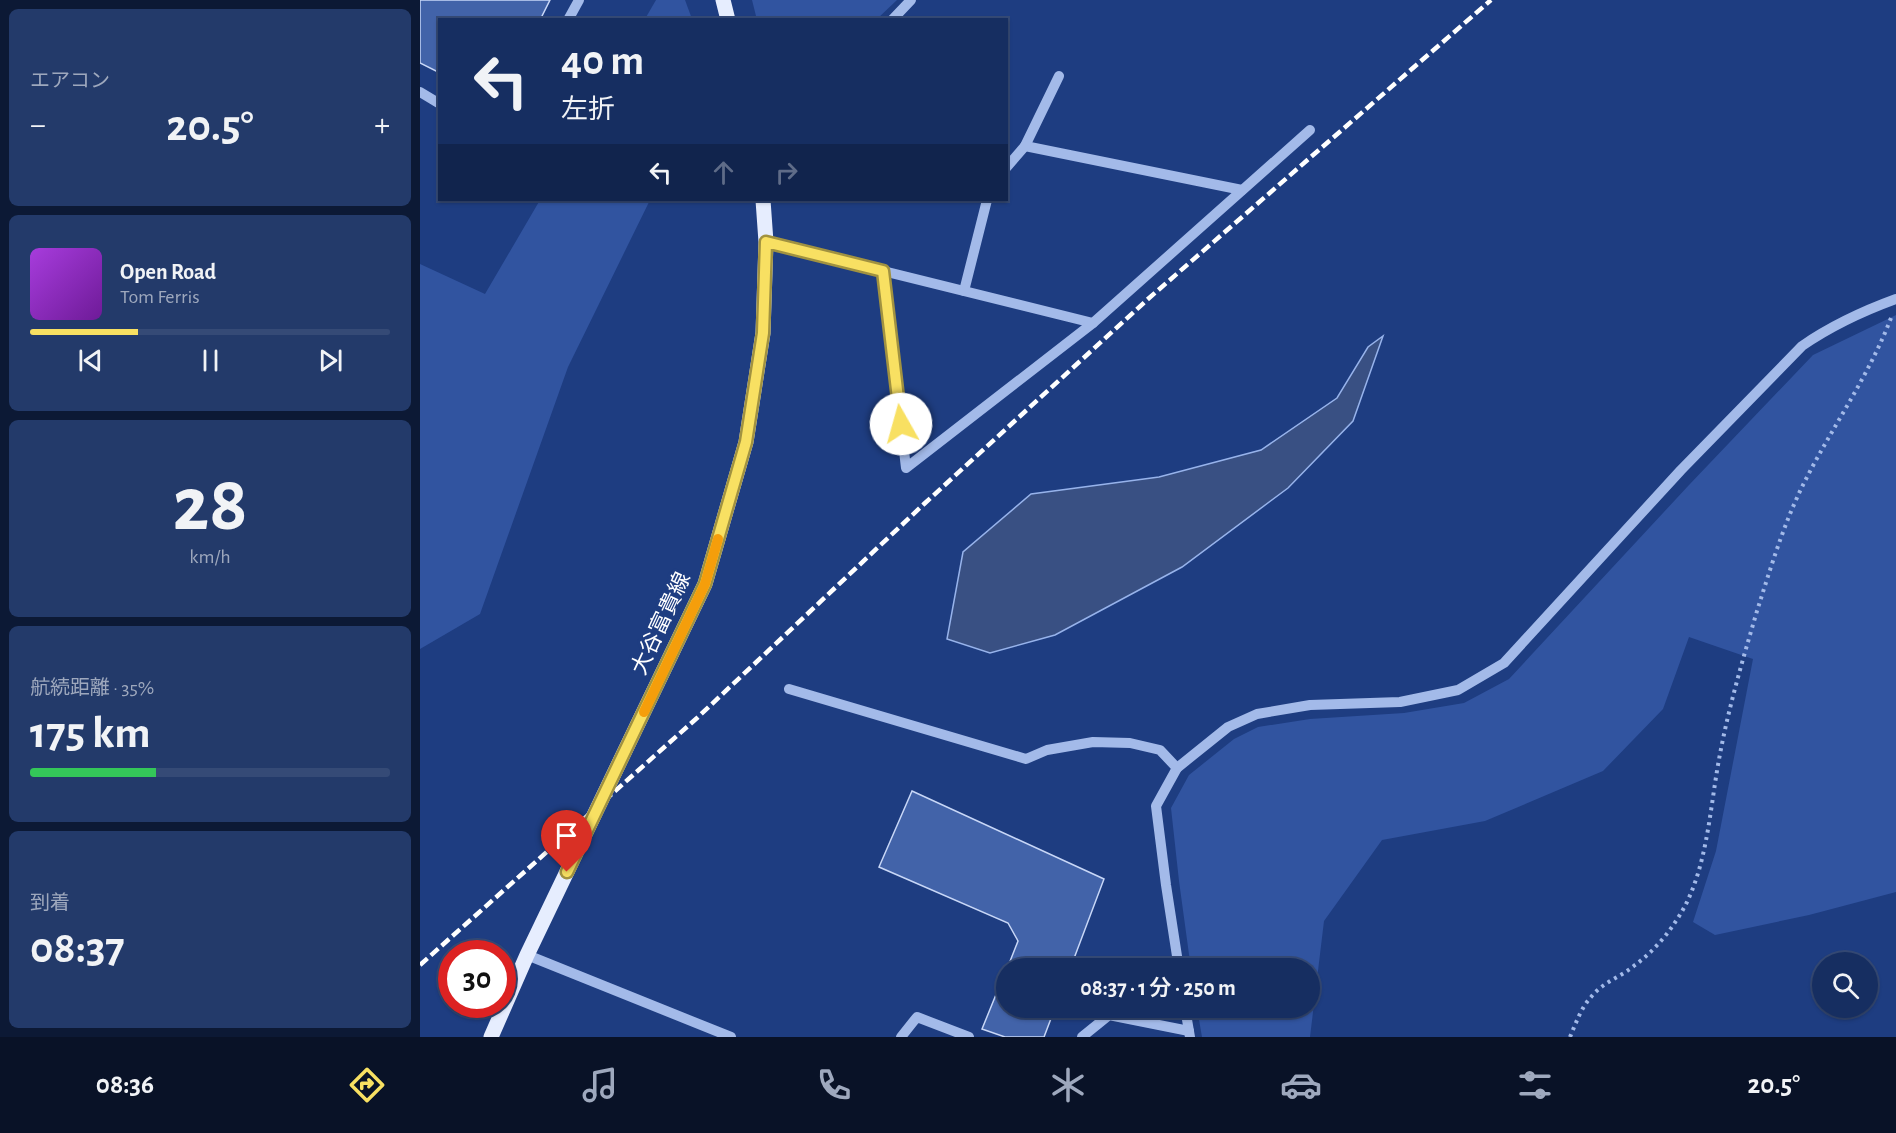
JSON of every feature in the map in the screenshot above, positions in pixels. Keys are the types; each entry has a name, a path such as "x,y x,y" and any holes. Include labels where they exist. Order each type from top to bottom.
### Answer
{"main road":[{"path":"723,0 728,18"},
{"name":"大谷富貴線","path":"491,1037 527,955 705,584 746,442 763,333 766,242 763,201"}],"street":[{"path":"569,18 579,0"},
{"path":"894,18 911,0"},
{"path":"1008,166 1025,146 1059,76"},
{"path":"420,92 438,103"},
{"path":"883,271 906,468 1093,323 1310,130"},
{"path":"1025,146 1242,190"},
{"path":"964,291 987,201"},
{"path":"766,242 1093,323"},
{"path":"1177,958 1156,806 1178,768 1228,727 1257,714 1310,705 1400,702 1458,690 1504,663 1681,470 1802,346 1838,324 1895,300"},
{"path":"789,689 1026,759 1047,750 1093,742 1130,743 1160,750 1178,768"},
{"path":"527,955 731,1037"},
{"path":"1082,1037 1108,1015 1190,1034 1187,1018"},
{"path":"901,1037 917,1017 969,1037"}],"path":[{"path":"1570,1037 1591,997 1604,984 1634,967 1669,931 1686,904 1698,877 1733,694 1785,528 1802,487 1880,347 1895,300"}],"shaded area":[{"path":"656,0 685,0 692,18 646,18"},
{"path":"752,0 897,0 878,18 756,18"},
{"path":"539,201 650,201 568,367 480,614 420,649 420,264 485,294"},
{"path":"1896,315 1896,892 1809,915 1715,935 1693,922 1716,851 1753,659 1689,637 1663,709 1603,771 1485,821 1382,840 1324,921 1320,958 1190,958 1171,808 1189,775 1234,739 1258,727 1310,719 1404,713 1464,703 1509,679 1813,355"},
{"path":"1383,336 1353,421 1288,488 1182,567 1055,635 990,653 947,639 963,552 1031,494 1159,477 1261,450 1337,398 1368,347"},
{"path":"1199,1018 1312,1018 1310,1037 1202,1037"}],"building":[{"path":"420,0 550,0 541,18 438,18 438,72 420,63"},
{"path":"912,791 1104,879 1074,958 1011,958 1018,941 1008,923 879,867"},
{"path":"996,995 996,1018 1051,1018 1044,1037 1005,1037 982,1029"}],"railway":[{"path":"420,965 697,718 924,504 1148,299 1491,0"}],"slow traffic":[{"path":"644,712 705,584 718,539"}],"route":[{"path":"567,872 705,584 746,442 763,333 766,242 883,271 901,424"}]}
